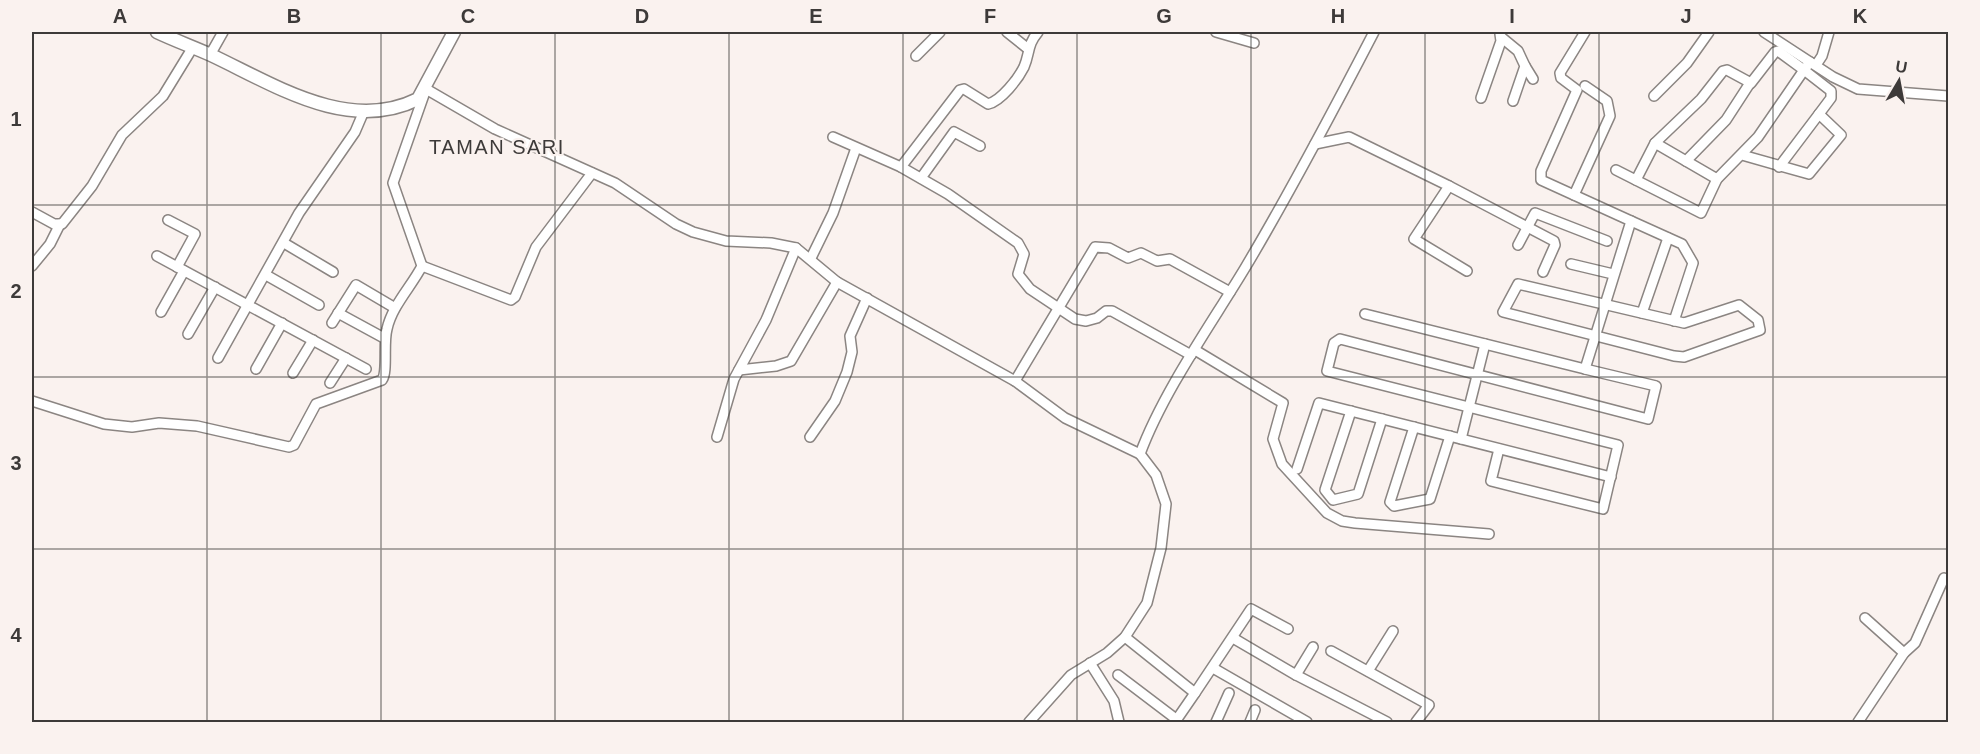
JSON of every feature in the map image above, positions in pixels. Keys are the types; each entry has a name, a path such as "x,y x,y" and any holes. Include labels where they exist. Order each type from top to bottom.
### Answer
{"street":[{"path":"156,32 309,100 364,111 415,101 426,89"},
{"path":"210,55 223,32"},
{"path":"454,32 426,89 393,183 422,266 511,300 515,297 536,247 592,173"},
{"path":"916,56 940,32"},
{"path":"1007,32 1027,48"},
{"path":"900,167 960,90 964,89 988,104 998,98 1023,69 1027,48 1038,32"},
{"path":"1216,32 1254,43"},
{"path":"1140,454 1151,426 1315,144 1374,32"},
{"path":"1585,32 1560,73 1561,78 1577,90 1541,171 1541,180 1682,244 1693,262 1674,321"},
{"path":"1654,96 1687,63 1709,32"},
{"path":"1764,32 1810,66 1832,95 1779,167"},
{"path":"1616,170 1701,213 1717,179 1758,137 1810,66 1822,56 1829,32"},
{"path":"1481,98 1500,34 1518,51 1533,79"},
{"path":"32,267 50,244 60,224 92,186 122,135 163,96 193,47"},
{"path":"1686,161 1726,120 1750,83 1776,51 1863,91 1948,96"},
{"path":"1513,101 1525,66"},
{"path":"1636,180 1655,143 1701,99 1723,71 1727,70 1750,83"},
{"path":"1574,195 1610,116 1607,101 1585,86"},
{"path":"426,89 495,129 615,183 676,224 693,232 726,241 771,243 796,248 811,258 837,282 978,363 1015,381 1065,418 1140,454 1156,475 1166,504 1161,548 1147,603 1125,637 1107,653 1071,675 1029,723"},
{"path":"218,358 300,213 355,132 364,111"},
{"path":"1742,155 1809,174 1840,138 1840,132 1819,114"},
{"path":"921,178 954,132 980,146"},
{"path":"833,137 921,178 1018,243 1024,254 1018,274 1030,289 1061,307 1075,319 1086,321 1097,318 1106,311 1112,311 1283,403 1274,436 1276,451 1295,481 1335,519 1355,523 1489,534"},
{"path":"1315,144 1349,137 1555,242 1543,272"},
{"path":"1655,143 1717,179"},
{"path":"811,258 833,213 856,148"},
{"path":"1449,186 1414,240 1467,271"},
{"path":"32,212 54,224 60,224"},
{"path":"1518,245 1533,214 1606,241"},
{"path":"161,312 195,234 168,220"},
{"path":"1585,369 1631,221"},
{"path":"1642,313 1668,238"},
{"path":"284,243 333,272"},
{"path":"1015,381 1095,247 1109,248 1128,258 1141,253 1157,261 1170,259 1230,292"},
{"path":"717,436 739,370 766,320 796,248"},
{"path":"157,256 366,369"},
{"path":"1571,264 1613,274"},
{"path":"32,401 104,424 132,427 159,423 197,426 289,447 294,445 314,406 320,401 383,378 386,372 384,338 395,308 422,266"},
{"path":"266,275 319,305"},
{"path":"739,370 776,366 791,361 837,282"},
{"path":"1518,284 1642,313 1684,323 1740,304 1758,320 1760,330 1684,357 1503,312 1518,284"},
{"path":"332,323 356,285 395,308"},
{"path":"188,334 215,287"},
{"path":"810,437 835,401 847,372 852,352 850,336 867,298"},
{"path":"338,313 384,338"},
{"path":"1365,314 1656,387 1648,419 1340,339 1334,343 1326,371 1618,445 1603,509 1491,481 1499,449"},
{"path":"256,369 282,323"},
{"path":"293,373 313,340"},
{"path":"1461,439 1485,344"},
{"path":"330,383 345,358"},
{"path":"1297,469 1319,403 1611,477"},
{"path":"1351,411 1325,489 1333,500 1358,494 1382,419"},
{"path":"1414,427 1390,502 1394,506 1430,499 1450,436"},
{"path":"1858,723 1904,653 1917,640 1944,578"},
{"path":"1118,675 1175,721 1251,609 1288,629"},
{"path":"1865,618 1904,653"},
{"path":"1368,672 1393,631"},
{"path":"1125,637 1195,693"},
{"path":"1233,638 1296,675 1388,723"},
{"path":"1296,675 1313,647"},
{"path":"1331,651 1429,705 1416,723"},
{"path":"1090,663 1113,699 1119,723"},
{"path":"1213,668 1307,723"},
{"path":"1216,723 1229,693"},
{"path":"1250,723 1255,710"}],"district":[{"name":"TAMAN SARI","path":"497,147"}]}
